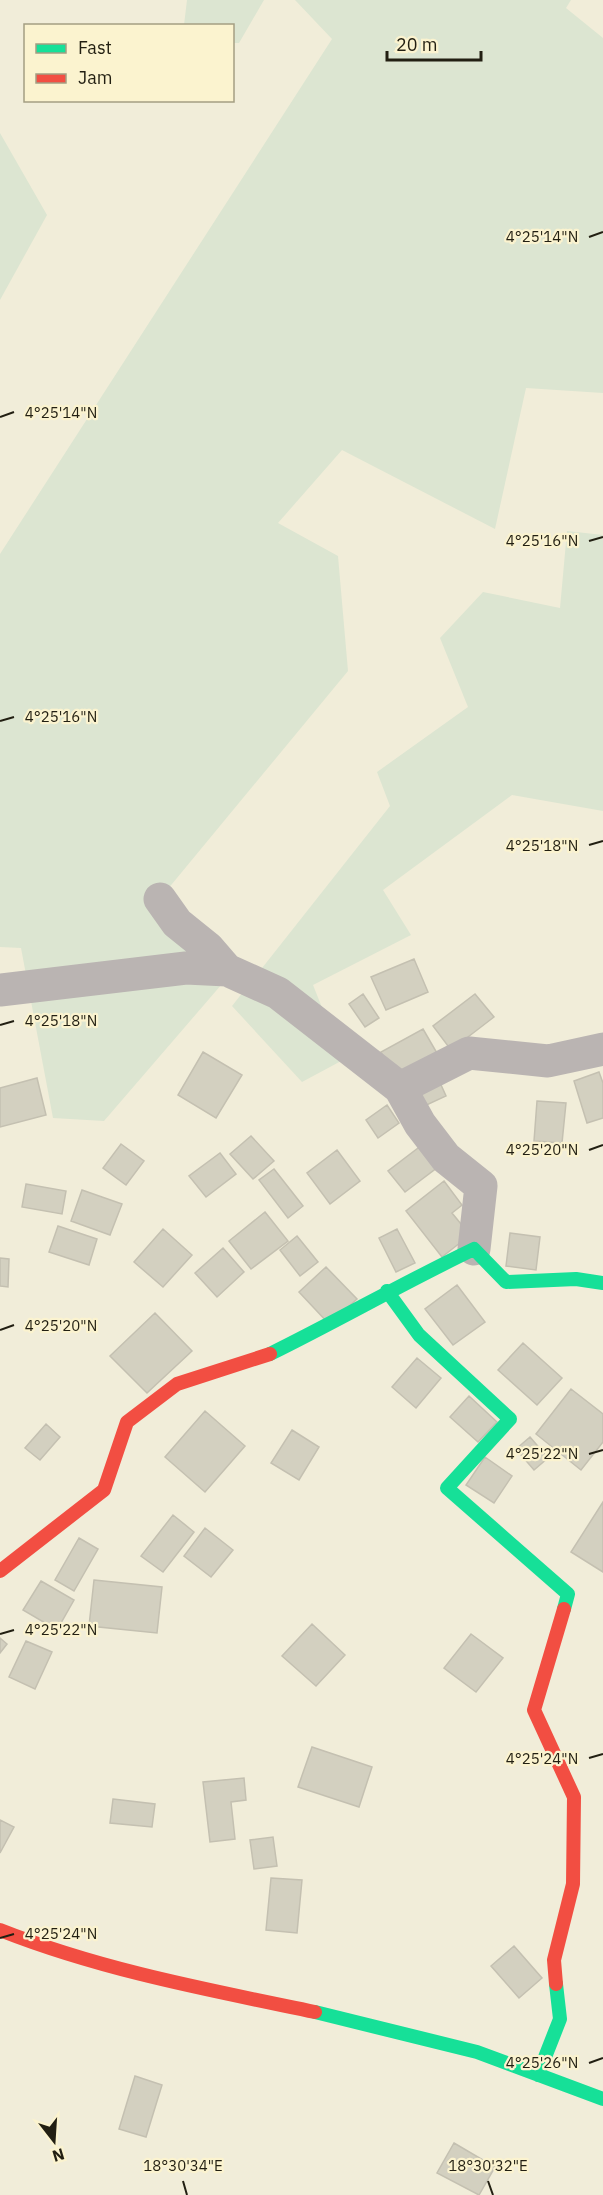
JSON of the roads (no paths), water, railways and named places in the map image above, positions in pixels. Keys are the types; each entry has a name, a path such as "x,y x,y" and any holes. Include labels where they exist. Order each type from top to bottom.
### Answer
{"street":[{"path":"160,899 177,923 208,948 227,970"},
{"path":"0,990 186,968 227,970 278,993 400,1088 420,1124 446,1158 481,1186 474,1249"},
{"path":"400,1088 469,1053 548,1061 603,1049"},
{"path":"474,1249 506,1282 576,1279 603,1283"},
{"path":"0,1571 104,1490 127,1422 177,1384 269,1354 343,1318 387,1291 474,1249"},
{"path":"387,1291 419,1335 510,1419 447,1488 568,1594 534,1710 574,1797 573,1884 554,1960 560,2019 538,2075"},
{"path":"0,1930 50,1950 175,1983 343,2018 477,2052 603,2100"}]}
